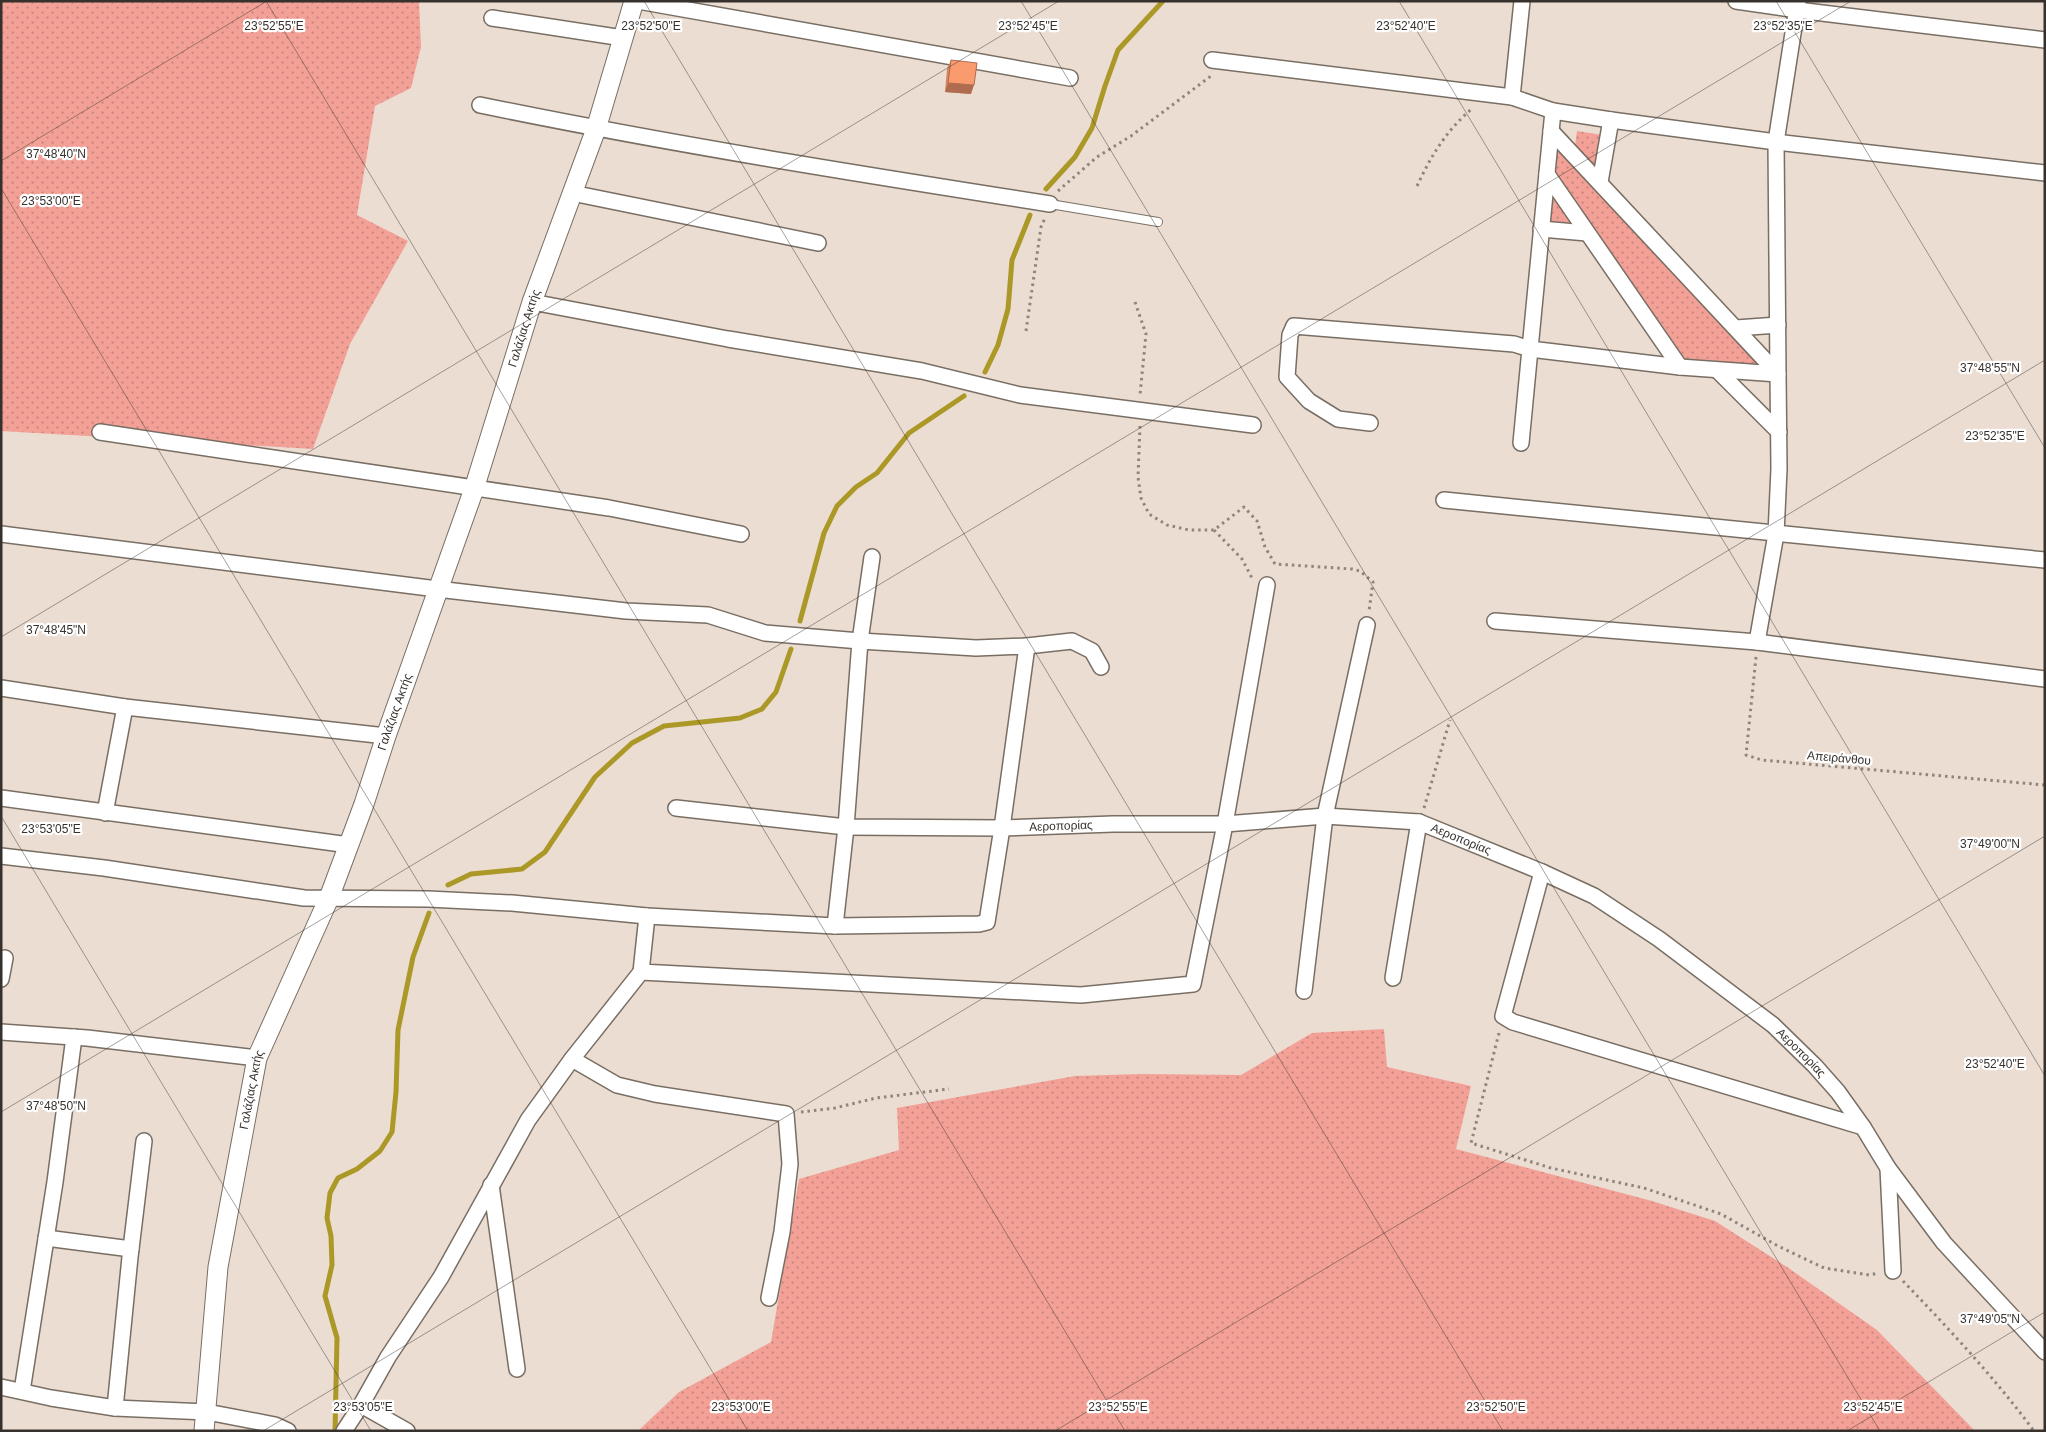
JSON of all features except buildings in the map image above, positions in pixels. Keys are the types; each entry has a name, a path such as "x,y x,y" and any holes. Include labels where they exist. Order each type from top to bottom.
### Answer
{"street":[{"name":"Γαλάζιας Ακτής","path":"204,1431 218,1267 257,1058 329,898 364,804 437,589 474,489 532,302 596,129 634,1"},
{"path":"638,1 1070,78"},
{"path":"1512,98 1522,1"},
{"path":"1736,1 1798,6 2045,40"},
{"path":"1758,642 1776,534 1779,432 1776,142 1798,6"},
{"path":"492,18 623,38"},
{"path":"1212,60 1512,98 1553,111 1611,120 1776,142 2045,173"},
{"path":"480,104 596,129 1050,204"},
{"path":"1521,444 1553,111"},
{"path":"1600,182 1611,120"},
{"path":"1551,131 1778,374"},
{"path":"1547,174 1680,368"},
{"path":"572,193 818,243"},
{"path":"1541,229 1587,233"},
{"path":"532,302 914,370 1020,395 1253,425"},
{"path":"1736,328 1778,325"},
{"path":"1370,423 1338,419 1309,401 1287,377 1290,335 1294,326 1514,344 1530,348 1680,368 1778,374"},
{"path":"1718,370 1779,432"},
{"path":"100,432 609,508 740,534"},
{"path":"1444,500 2045,560"},
{"path":"1,534 626,611 708,615 765,633 976,648 1072,642 1092,652 1101,667"},
{"path":"835,926 846,827 860,641 872,557"},
{"path":"641,972 1081,995 1193,984 1225,824 1268,585"},
{"path":"1495,621 1758,642 2045,679"},
{"path":"1304,991 1325,816 1367,625"},
{"path":"1,856 104,868 304,898 428,899 512,903 647,916 835,926 979,924 987,922 1027,646"},
{"path":"1,688 125,707 386,736"},
{"path":"105,812 125,707"},
{"path":"1,798 349,845"},
{"name":"Αεροπορίας","path":"676,808 846,827 1002,828 1113,824 1225,824 1325,816 1419,822 1542,872 1594,896 1667,945 1773,1025 1826,1079 1863,1127 1888,1168 1944,1242 2045,1352"},
{"path":"1393,978 1419,822"},
{"path":"1542,872 1503,1016 1514,1022 1863,1127"},
{"path":"344,1431 388,1357 441,1277 528,1120 572,1059 641,972 647,916"},
{"path":"1,979 5,958"},
{"path":"1,1032 74,1037 257,1058"},
{"path":"22,1392 74,1037"},
{"path":"572,1059 617,1085 655,1094 786,1114 790,1164 782,1232 769,1298"},
{"path":"115,1408 144,1141"},
{"path":"1888,1168 1893,1271"},
{"path":"491,1185 516,1369"},
{"path":"46,1238 131,1249"},
{"path":"1,1387 115,1408 207,1412 276,1425 288,1431"},
{"path":"361,1405 406,1431"}],"lane":[{"path":"1050,204 1158,222"}],"path":[{"path":"1026,331 1042,227 1053,195 1097,156 1131,136 1229,62"},
{"path":"1416,186 1432,155 1448,133 1466,114 1489,95"},
{"path":"1135,302 1146,334 1140,411 1138,477 1141,498 1149,514 1167,525 1189,530 1214,530 1244,507 1257,522 1265,547 1275,564 1360,571 1373,582 1367,625"},
{"path":"1214,530 1242,559 1251,575 1264,608"},
{"name":"Απειράνθου","path":"1758,642 1746,756 1762,760 2045,785"},
{"path":"1419,822 1450,720"},
{"path":"1503,1016 1471,1143 1551,1168 1644,1188 1721,1214 1778,1246 1824,1268 1869,1275 1893,1271 1952,1331 2008,1396 2034,1431"},
{"path":"786,1114 835,1108 876,1098 949,1088"}],"shaded area":[{"path":"1,1 419,1 421,47 411,88 375,106 357,215 408,241 350,344 313,449 1,431"},
{"path":"1577,131 1602,135 1595,169 1575,146"},
{"path":"1557,148 1762,367 1685,359 1555,173"},
{"path":"1552,195 1574,226 1548,223"},
{"path":"1384,1029 1387,1067 1471,1086 1456,1149 1652,1201 1715,1221 1787,1267 1877,1330 1975,1431 638,1431 679,1392 771,1342 799,1179 899,1150 897,1108 1075,1076 1141,1074 1241,1075 1312,1033"}],"waterway":[{"path":"1046,189 1075,157 1092,128 1118,50 1163,1"},
{"path":"985,372 998,345 1008,309 1012,260 1030,215"},
{"path":"800,621 824,533 837,506 856,487 877,473 909,433 964,396"},
{"path":"448,885 471,874 522,869 545,852 595,777 632,743 664,726 740,718 762,709 776,692 791,649"},
{"path":"335,1431 337,1338 325,1296 332,1265 331,1236 327,1218 330,1193 338,1178 357,1169 380,1151 392,1132 396,1092 398,1030 413,957 429,913"}]}
